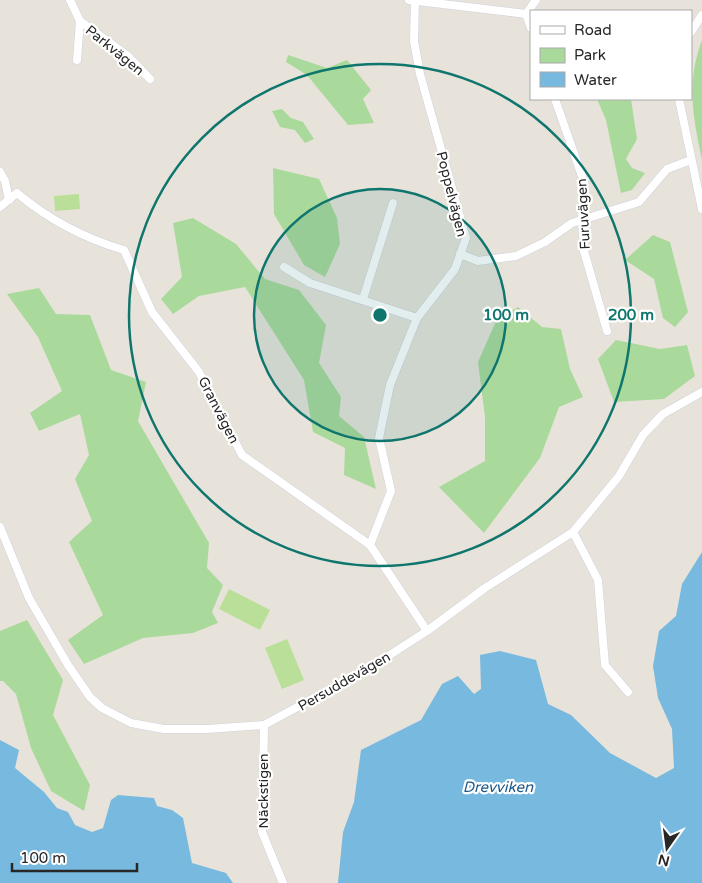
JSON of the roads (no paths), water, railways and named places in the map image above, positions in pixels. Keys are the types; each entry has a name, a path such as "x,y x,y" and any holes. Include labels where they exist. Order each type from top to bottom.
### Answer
{"street":[{"name":"Parkvägen","path":"70,0 80,21 128,56 150,79"},
{"path":"526,14 536,0"},
{"path":"413,1 526,14"},
{"name":"Poppelvägen","path":"370,545 391,491 379,438 390,385 417,318 455,269 466,238 420,74 414,41 413,1"},
{"path":"526,14 530,25"},
{"path":"692,30 702,15"},
{"name":"Parkvägen","path":"77,60 80,21"},
{"name":"Furuvägen","path":"555,100 584,182 582,220 584,251 607,331"},
{"path":"679,100 702,210"},
{"path":"460,254 478,261 516,256 545,242 572,223 640,202 667,169 691,160"},
{"path":"0,172 5,180 9,200 0,207"},
{"name":"Granvägen","path":"9,200 17,193 43,214 92,241 124,250 152,312 199,372 242,455 370,545 427,631"},
{"path":"363,299 392,203"},
{"path":"284,267 310,283 417,318"},
{"name":"Persuddevägen","path":"0,527 29,598 68,665 90,696 102,708 131,723 164,728 207,729 264,725 368,669 427,631 485,588 573,532 619,476 643,435 664,414 702,392"},
{"path":"573,532 598,580 605,665 628,692"},
{"name":"Näckstigen","path":"264,725 262,832 283,883"}],"water":[{"name":"Drevviken","path":"702,552 702,883 338,883 343,832 354,802 361,750 421,720 442,684 458,676 474,694 481,689 480,655 500,651 536,660 548,704 571,715 610,753 656,778 674,768 672,729 658,698 653,666 659,631 676,616 682,584"},
{"path":"0,740 19,750 15,768 44,792 57,808 68,812 75,825 92,832 103,828 111,800 118,795 154,798 157,806 172,810 183,818 192,863 226,873 233,883 0,883"}]}
